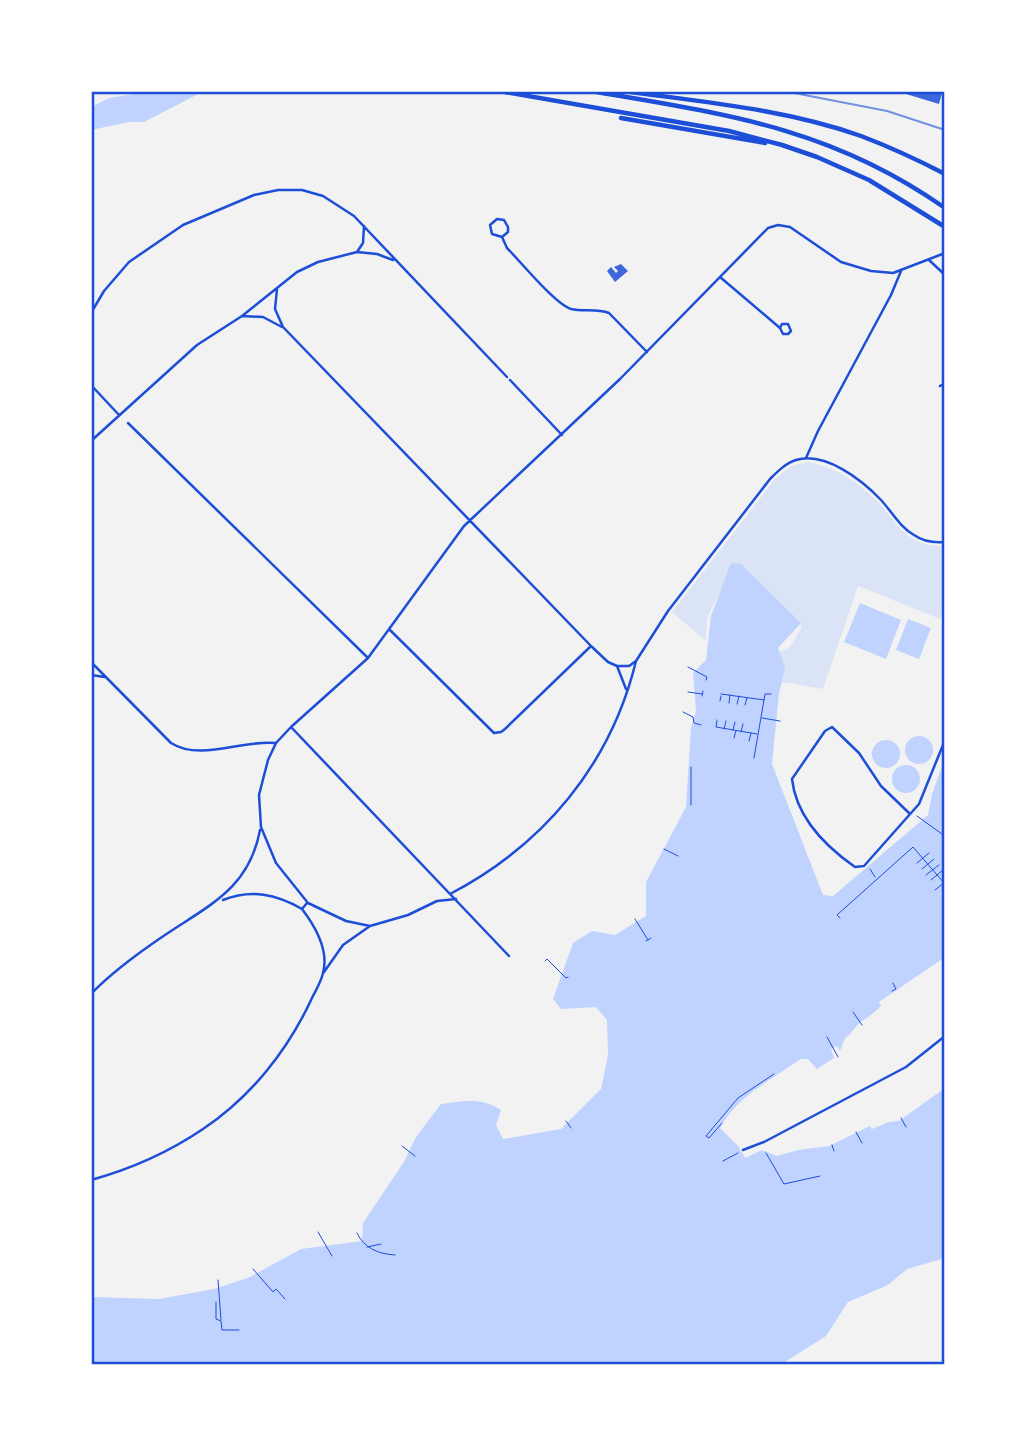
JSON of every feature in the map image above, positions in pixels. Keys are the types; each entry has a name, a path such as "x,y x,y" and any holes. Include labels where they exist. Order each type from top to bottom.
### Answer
{"highway":[{"path":"499,91 729,131 782,145 835,164 869,180 945,227"},
{"path":"590,91 739,117 793,132 880,168 945,208"},
{"path":"623,91 812,121 870,139 945,174"},
{"path":"621,118 782,145"}],"street":[{"path":"91,313 113,279 139,254 183,225 254,195 293,189 313,192 345,209 364,226 507,377"},
{"path":"497,219 504,220 509,227 502,237 494,237 489,229 491,222 497,219"},
{"path":"91,994 143,949 219,901 233,887 258,841 261,827 259,795 268,760 276,743 291,726 368,658 458,533 647,352 768,228 778,225 790,227 841,261 859,268 883,272 901,271 945,253"},
{"path":"357,252 363,243 364,226"},
{"path":"502,237 507,248 564,306 609,313 647,352"},
{"path":"91,441 197,345 242,316 307,266 357,252 377,254 397,261"},
{"path":"929,260 945,275"},
{"path":"806,458 901,271"},
{"path":"720,276 780,328"},
{"path":"278,289 275,309 283,327"},
{"path":"242,316 263,317 283,327 608,662 617,666 628,666 636,661"},
{"path":"510,380 562,435"},
{"path":"940,386 945,383"},
{"path":"92,388 119,415"},
{"path":"128,423 368,658"},
{"path":"450,894 506,860 538,834 564,807 605,746 636,661 668,611 770,479 788,464 806,458 823,461 852,477 879,498 915,536 931,542 945,542"},
{"path":"390,630 494,733 501,732 591,646"},
{"path":"91,662 171,743 181,748 210,749 276,743"},
{"path":"617,666 626,692"},
{"path":"91,675 106,677"},
{"path":"291,726 509,956"},
{"path":"909,813 881,786 859,752 832,727 825,731 792,779 794,795 816,833 855,867 864,866 921,801 945,740"},
{"path":"261,827 276,863 308,903 346,921 370,926"},
{"path":"219,901 246,894 271,895 302,909 319,937 323,950 324,972"},
{"path":"91,1180 116,1173 178,1145 206,1127 241,1097 285,1047 324,972 343,945 370,926 408,915 437,901 456,900"},
{"path":"302,909 308,903"},
{"path":"743,1150 764,1142 906,1067 945,1036"}],"path":[{"path":"688,667 706,677 706,680"},
{"path":"720,701 722,687"},
{"path":"729,703 730,688"},
{"path":"737,689 737,704"},
{"path":"743,697 744,690"},
{"path":"745,705 751,691"},
{"path":"688,692 702,694"},
{"path":"754,706 758,692"},
{"path":"721,694 770,699"},
{"path":"754,758 765,694 771,694"},
{"path":"763,704 769,705"},
{"path":"762,708 769,709"},
{"path":"683,712 693,717 694,723 701,725"},
{"path":"762,713 768,714"},
{"path":"761,718 780,721"},
{"path":"717,720 718,735"},
{"path":"724,729 726,721"},
{"path":"700,728 702,722"},
{"path":"734,738 735,722"},
{"path":"760,722 765,723"},
{"path":"742,739 743,724"},
{"path":"749,741 751,726"},
{"path":"759,727 765,728"},
{"path":"719,728 764,733"},
{"path":"727,737 728,729"},
{"path":"758,734 763,738"},
{"path":"756,743 762,744"},
{"path":"755,749 761,750"},
{"path":"691,767 691,804"},
{"path":"685,796 691,797"},
{"path":"917,816 942,834"},
{"path":"840,918 837,915 864,889 913,847 915,849 920,845"},
{"path":"664,849 678,856"},
{"path":"915,849 944,882 935,890"},
{"path":"919,853 923,849"},
{"path":"917,863 929,853"},
{"path":"905,854 909,858"},
{"path":"902,857 905,862"},
{"path":"922,869 934,859"},
{"path":"898,860 902,864"},
{"path":"895,863 898,867"},
{"path":"926,875 939,864"},
{"path":"868,866 876,879"},
{"path":"891,866 894,871"},
{"path":"887,869 891,874"},
{"path":"931,880 943,870"},
{"path":"879,876 883,880"},
{"path":"872,882 875,887"},
{"path":"868,886 872,890"},
{"path":"864,889 869,893"},
{"path":"861,892 865,897"},
{"path":"858,895 862,900"},
{"path":"854,899 858,903"},
{"path":"851,902 854,906"},
{"path":"847,905 851,909"},
{"path":"844,908 848,913"},
{"path":"841,911 844,915"},
{"path":"635,919 648,940"},
{"path":"545,961 547,959 566,978 568,976"},
{"path":"892,991 897,989 893,984"},
{"path":"853,1012 862,1025"},
{"path":"830,1035 826,1038 838,1057"},
{"path":"722,1123 709,1138 706,1136 738,1098 774,1074"},
{"path":"763,1081 767,1086"},
{"path":"901,1118 906,1127"},
{"path":"566,1121 571,1128"},
{"path":"856,1132 862,1143"},
{"path":"832,1144 834,1152"},
{"path":"402,1146 415,1157"},
{"path":"723,1161 743,1150"},
{"path":"766,1153 785,1184 820,1176"},
{"path":"318,1232 332,1256"},
{"path":"357,1233 367,1247 395,1255"},
{"path":"367,1247 381,1244"},
{"path":"253,1269 273,1292 276,1289 285,1299"},
{"path":"218,1280 222,1330 239,1330"},
{"path":"216,1302 216,1319 221,1321"}],"shaded area":[{"path":"808,462 837,472 855,483 872,496 906,534 914,539 922,543 945,546 945,606 940,619 858,586 823,689 776,681 773,653 789,648 802,627 798,620 730,570 707,618 706,641 672,612 775,479 791,466"}],"water":[{"path":"153,91 204,91 144,122 129,122 91,130 91,107 109,98"},
{"path":"731,563 741,564 801,623 778,648 785,668 779,693 772,764 823,895 833,896 928,815 932,794 945,758 945,957 879,1002 881,1006 845,1038 840,1051 837,1046 831,1049 834,1058 817,1069 808,1059 801,1059 745,1098 720,1128 738,1146 745,1158 762,1150 777,1156 829,1146 870,1126 872,1129 899,1121 945,1088 945,1258 907,1269 888,1285 848,1302 826,1336 780,1365 91,1365 91,1297 159,1299 214,1289 250,1277 301,1249 362,1241 363,1223 404,1162 416,1137 441,1104 472,1101 494,1106 501,1110 496,1125 503,1139 561,1129 601,1089 608,1055 607,1020 596,1007 561,1009 553,999 573,943 592,931 615,935 646,916 646,882 686,807 691,728 696,711 693,673 706,660 711,616"},
{"path":"860,603 901,620 886,659 844,642"},
{"path":"908,619 931,628 919,659 896,650"},
{"path":"919,736 929,740 933,750 929,760 919,764 909,760 905,750 909,740"},
{"path":"886,740 896,744 900,754 896,764 886,768 876,764 872,754 876,744"},
{"path":"906,765 916,769 920,779 916,789 906,793 896,789 892,779 896,769"}],"building":[{"path":"896,91 934,91 942,93 939,104"},
{"path":"621,264 628,271 615,282 607,271 611,267 616,273 618,271 614,267"}],"railway":[{"path":"784,91 887,111 945,130"}]}
